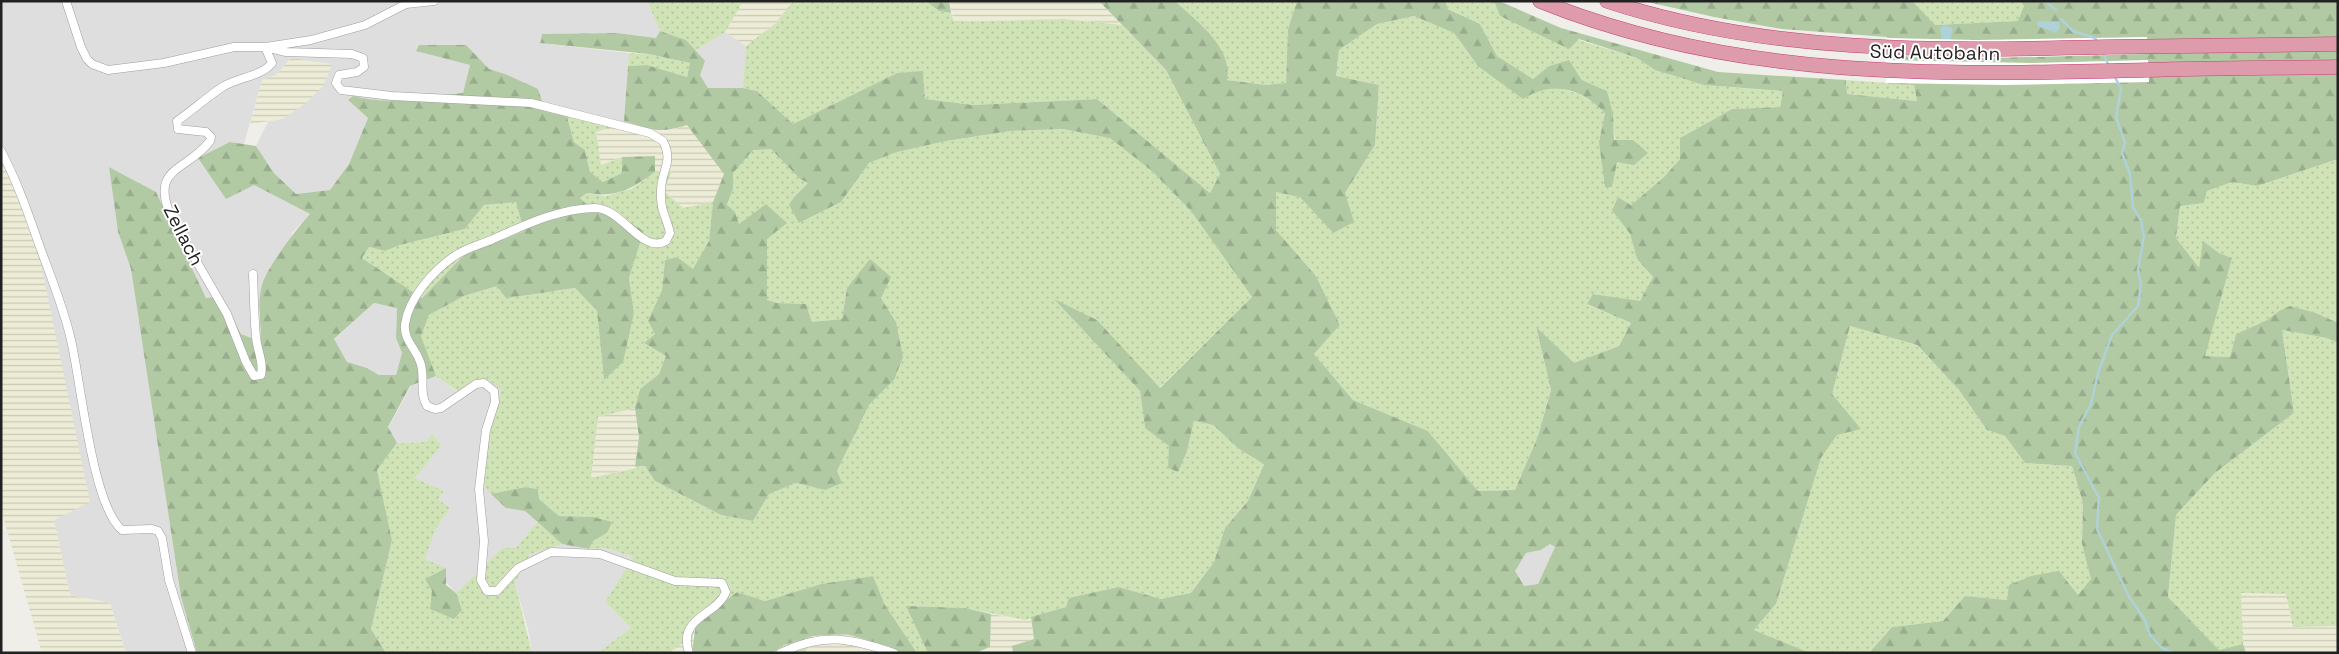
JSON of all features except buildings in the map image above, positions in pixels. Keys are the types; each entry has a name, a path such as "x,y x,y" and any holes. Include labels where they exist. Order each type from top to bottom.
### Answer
{"highway":[{"name":"Süd Autobahn","path":"1540,1 1613,27 1718,52 1786,64 1886,71 2045,73 2338,67"},
{"name":"Süd Autobahn","path":"1608,1 1673,19 1729,31 1786,40 1886,48 1961,50 2338,44"}],"street":[{"path":"66,1 81,47 92,64 100,68 120,69 164,62 220,48 265,47 286,52 352,54 363,58 365,63 362,70 343,73 337,78 336,83 341,90 392,96 531,103 650,133 663,141 668,161 660,190 661,213 670,233 666,241 657,244 648,242 614,213 603,208 546,216 454,256 426,284 414,300 407,316 405,331 406,338 417,353 422,366 422,394 427,406 435,409 441,408 476,384 484,383 494,391 494,402 486,430 479,489 484,542 481,580 487,591 497,591 518,568 551,552 600,554 674,581 722,583 726,592 723,598 701,614 692,624 686,643 689,653"},
{"path":"265,47 278,43 311,40 365,25 406,4 434,1"},
{"name":"Zellach","path":"254,274 255,335 262,365 261,375 258,376 254,376 246,362 227,314 167,209 164,187 172,174 210,141 211,137 206,132 182,131 178,129 177,121 222,88 241,77 266,71 272,63 265,47"},
{"path":"1,151 16,180 61,303 71,340 88,438 104,502 116,525 122,530 152,529 158,531 162,538 169,580 192,653"},
{"path":"780,653 820,639 857,641 894,653"}],"shaded area":[{"path":"1,1 647,1 660,31 656,38 617,33 542,34 540,43 629,53 624,121 620,124 542,104 505,74 489,69 466,46 419,45 417,51 470,65 463,93 397,101 367,100 353,96 348,100 368,118 349,164 330,190 296,194 274,173 256,146 268,122 283,118 291,58 276,75 262,80 244,144 230,142 254,185 310,214 293,232 259,312 261,343 241,334 222,296 206,298 156,192 109,167 118,232 131,269 181,597 197,653 126,653 110,603 70,595 54,520 56,342 34,230 1,150"},
{"path":"725,32 746,46 743,88 708,88 700,75 695,51"},
{"path":"374,303 397,308 396,338 402,353 396,375 379,375 367,368 347,363 334,340"},
{"path":"436,376 457,392 474,382 490,380 501,390 489,435 484,485 506,508 525,511 537,522 516,548 502,548 456,593 424,559 434,532 450,508 438,499 444,491 415,478 426,442 397,443 388,428 411,386"},
{"path":"562,544 589,549 606,548 633,557 605,602 631,628 597,653 532,653 528,629 515,583 530,554"},
{"path":"1550,544 1555,547 1538,584 1524,586 1514,571 1526,553 1541,550"}],"green space":[{"path":"647,1 741,1 742,3 725,32 695,51 686,40 660,31"},
{"path":"742,1 793,1 775,24 746,46 725,32"},
{"path":"793,1 926,1 939,11 951,13 954,22 1064,19 1122,25 1166,70 1220,174 1210,193 1097,99 973,105 925,99 923,72 897,73 793,124 757,91 743,88 746,46 775,24"},
{"path":"926,1 949,1 951,13 939,11"},
{"path":"949,1 1099,1 1122,25 1064,19 954,22"},
{"path":"1099,1 1175,1 1212,36 1219,46 1227,68 1227,80 1266,85 1286,83 1288,29 1297,1 1445,1 1448,9 1480,24 1497,56 1533,79 1549,66 1569,60 1582,80 1607,91 1613,114 1614,140 1633,140 1648,153 1634,165 1617,162 1612,187 1605,187 1599,142 1605,113 1596,104 1576,93 1556,88 1534,93 1523,99 1478,66 1454,33 1414,16 1377,24 1339,50 1336,76 1379,85 1375,145 1345,193 1354,222 1333,233 1300,197 1276,192 1276,230 1316,276 1340,325 1314,354 1353,400 1428,431 1478,491 1515,490 1538,436 1551,390 1536,327 1574,363 1619,346 1631,323 1587,304 1593,294 1640,301 1653,277 1637,259 1630,234 1612,210 1618,197 1631,205 1663,178 1680,159 1680,138 1732,109 1780,107 1783,91 1704,85 1655,70 1637,58 1579,39 1569,49 1500,16 1494,1 1499,1 1561,28 1718,72 1846,80 1847,94 1917,101 1914,85 1888,84 1887,37 1782,29 1714,17 1643,1 1909,1 1913,2 1935,25 2018,21 2024,6 2021,1 2338,1 2338,159 2257,186 2232,182 2207,191 2204,203 2180,206 2176,238 2199,268 2203,241 2219,253 2232,258 2205,356 2230,357 2236,334 2267,320 2290,306 2316,313 2338,323 2338,343 2327,338 2282,330 2294,413 2215,473 2176,515 2168,597 2219,650 2243,644 2246,653 1869,653 1892,627 1943,621 1965,596 2007,600 2009,585 2031,576 2059,571 2078,595 2091,579 2082,544 2083,503 2072,466 2025,463 2005,436 1987,430 1959,390 1917,345 1850,326 1832,394 1861,429 1837,435 1821,458 1776,604 1754,630 1810,653 1013,653 1012,646 1034,639 1031,617 1066,607 1069,598 1119,587 1161,599 1191,593 1214,562 1225,528 1248,501 1264,464 1239,449 1213,425 1194,421 1187,451 1178,472 1168,468 1169,446 1145,428 1140,391 1054,299 1097,320 1160,388 1252,297 1191,211 1152,171 1110,138 1063,129 1010,131 946,141 897,152 869,163 841,202 799,223 789,205 808,183 800,179 771,149 753,150 733,173 733,189 727,205 735,212 739,224 766,204 787,223 767,239 767,300 777,303 806,304 812,322 842,319 847,288 870,259 891,277 881,298 896,322 903,357 894,380 869,405 837,471 842,483 825,490 796,483 769,494 753,521 721,515 655,481 645,466 635,467 639,437 635,408 640,389 659,374 666,356 644,343 655,334 648,321 662,290 665,260 677,257 693,269 709,241 713,202 724,174 687,125 656,130 624,121 628,66 647,65 687,77 690,63 649,54 540,43 542,34 617,33 656,38 660,31 686,40 705,61 700,75 708,88 743,88 757,91 793,124 897,73 923,71 925,99 973,105 1097,99 1210,193 1220,174 1166,70","holes":["1550,544 1555,547 1538,584 1524,586 1515,571 1526,553 1541,550"]},
{"path":"1175,1 1297,1 1288,29 1286,83 1266,85 1227,80"},
{"path":"1445,1 1494,1 1500,16 1637,58 1654,68 1689,81 1726,87 1783,91 1780,107 1732,109 1680,138 1680,159 1663,178 1631,205 1618,197 1612,210 1630,234 1637,259 1653,277 1640,302 1594,294 1588,305 1631,323 1619,346 1574,364 1536,328 1551,390 1538,436 1515,490 1478,491 1428,431 1353,400 1314,354 1340,325 1316,276 1276,230 1276,191 1300,196 1333,233 1345,193 1375,145 1379,85 1336,76 1339,50 1377,24 1414,16 1454,33 1478,66 1537,90 1556,87 1579,94 1596,104 1605,113 1599,142 1612,187 1615,139 1607,91 1582,80 1569,60 1549,66 1533,79 1497,56 1480,24 1447,8"},
{"path":"1909,1 2021,1 2024,6 2019,21 1935,25"},
{"path":"419,45 466,45 489,69 538,89 543,104 566,113 574,142 585,150 590,172 603,182 622,173 622,157 655,156 655,172 631,187 615,193 587,193 580,198 592,208 614,213 644,231 629,278 634,313 623,362 604,380 597,311 575,288 506,298 497,286 464,296 429,315 421,336 436,376 410,386 388,427 397,443 377,470 392,540 371,629 386,653 197,653 181,597 131,269 118,232 109,167 156,192 206,298 222,296 241,334 261,342 259,306 265,277 290,238 310,214 254,185 226,199 198,158 230,142 256,146 274,173 296,194 330,190 349,164 368,118 348,100 353,96 367,99 394,100 463,93 470,65 416,51","holes":["516,202 524,231 464,255 422,298 362,258 369,247 385,251 400,245 465,229 484,205","374,303 397,308 396,338 402,353 396,375 379,375 367,368 347,362 334,339"]},
{"path":"629,53 649,54 690,63 687,77 647,65 628,66"},
{"path":"291,58 332,64 324,85 306,103 283,119 250,124 262,80 276,75"},
{"path":"1846,80 1914,85 1917,101 1847,94"},
{"path":"566,113 620,124 596,132 601,165 622,157 622,173 603,182 590,172 585,150 574,142"},
{"path":"624,121 651,130 666,132 687,125 724,174 713,202 683,208 664,191 672,171 655,172 655,157 622,157 601,165 596,132"},
{"path":"1063,129 1110,137 1152,171 1191,211 1252,297 1159,388 1097,320 1055,300 1140,391 1145,428 1187,451 1194,421 1213,425 1239,449 1264,463 1248,501 1225,528 1214,562 1191,593 1161,599 1119,587 1025,620 965,608 907,606 928,653 917,653 885,605 873,576 821,584 765,601 737,592 696,624 693,636 669,653 597,653 631,628 605,602 633,557 606,548 589,549 593,541 607,533 593,517 559,516 539,499 538,489 525,487 491,494 484,485 489,435 501,390 489,380 474,382 458,392 436,376 421,336 429,315 464,296 497,286 556,291 575,288 597,311 604,379 634,313 629,278 644,231 592,208 580,198 587,193 605,196 631,189 655,172 672,171 664,191 683,208 713,202 709,241 693,270 677,257 665,260 662,290 648,321 655,334 644,343 666,356 659,374 640,389 635,408 598,417 591,478 645,466 655,481 721,515 753,521 769,494 796,483 825,490 837,471 869,405 894,380 896,322 881,298 871,260 847,288 842,319 812,322 806,304 777,303 767,300 767,238 739,224 727,206 733,189 733,173 753,149 771,149 800,179 808,183 794,197 799,223 841,202 869,163 897,152 946,141 1010,131"},
{"path":"1,150 34,230 90,502 54,520 70,595 110,603 126,653 42,653 1,509"},
{"path":"2338,159 2338,323 2316,313 2279,311 2267,320 2236,334 2230,357 2204,356 2232,258 2219,253 2204,242 2199,269 2176,238 2180,206 2204,203 2207,191 2232,182 2257,186"},
{"path":"516,201 524,231 464,255 422,298 362,258 369,247 385,251 400,245 465,229 484,205"},
{"path":"1850,326 1916,345 1959,390 1987,430 2005,436 2025,463 2072,466 2083,503 2082,544 2092,579 2078,595 2007,600 1965,596 1943,621 1892,627 1869,653 1810,653 1754,630 1776,604 1821,458 1837,435 1832,394"},
{"path":"2282,330 2327,338 2338,343 2338,626 2293,627 2286,594 2241,593 2243,644 2219,650 2168,597 2176,515 2215,473 2294,413"},
{"path":"635,408 639,437 635,467 591,479 598,417"},
{"path":"432,434 441,445 415,478 444,491 438,499 450,508 434,532 425,559 446,568 426,579 462,610 456,593 502,548 516,548 537,522 562,544 530,554 515,583 532,653 386,653 371,629 392,540 377,470 397,443 426,442"},
{"path":"525,487 538,489 539,499 559,516 593,517 612,522 607,533 593,541 589,549 562,544 525,511 506,508 491,494"},
{"path":"446,568 446,585 456,593 462,610 454,619 430,609 432,591 425,579"},
{"path":"873,576 885,605 917,653 896,653 891,647 846,634 813,636 784,645 772,653 694,653 692,651 696,624 737,592 765,601 821,584"},
{"path":"2240,593 2286,594 2293,627 2338,626 2338,653 2246,653 2243,644"},
{"path":"906,606 965,608 991,614 990,647 975,653 928,653"},
{"path":"991,614 1025,620 1031,617 1034,639 1012,646 1013,653 975,653 990,647"},
{"path":"846,634 873,642 870,653 805,653 813,636"},
{"path":"693,636 694,653 669,653 670,650"},
{"path":"813,636 805,653 772,653 784,645"}],"water":[{"path":"2038,21 2059,22 2060,28 2056,33 2037,26"},
{"path":"1944,25 1953,28 1950,42 1942,41 1940,29"}],"pier":[{"path":"2147,37 2148,54 1988,58 1886,56 1886,38 1977,40"},
{"path":"1886,60 2031,63 2148,60 2149,82 2004,85 1886,83"}],"waterway":[{"path":"2045,1 2056,10"},
{"path":"2061,19 2073,31 2095,38 2097,42"},
{"path":"2102,51 2109,66"},
{"path":"2114,75 2121,89 2116,117 2125,143 2122,153 2130,174 2133,207 2141,221 2144,236 2138,270 2141,285 2138,306 2112,335 2098,373 2091,404 2079,427 2075,453 2099,498 2097,529 2129,597 2144,618 2150,635 2162,648 2174,653"}]}
